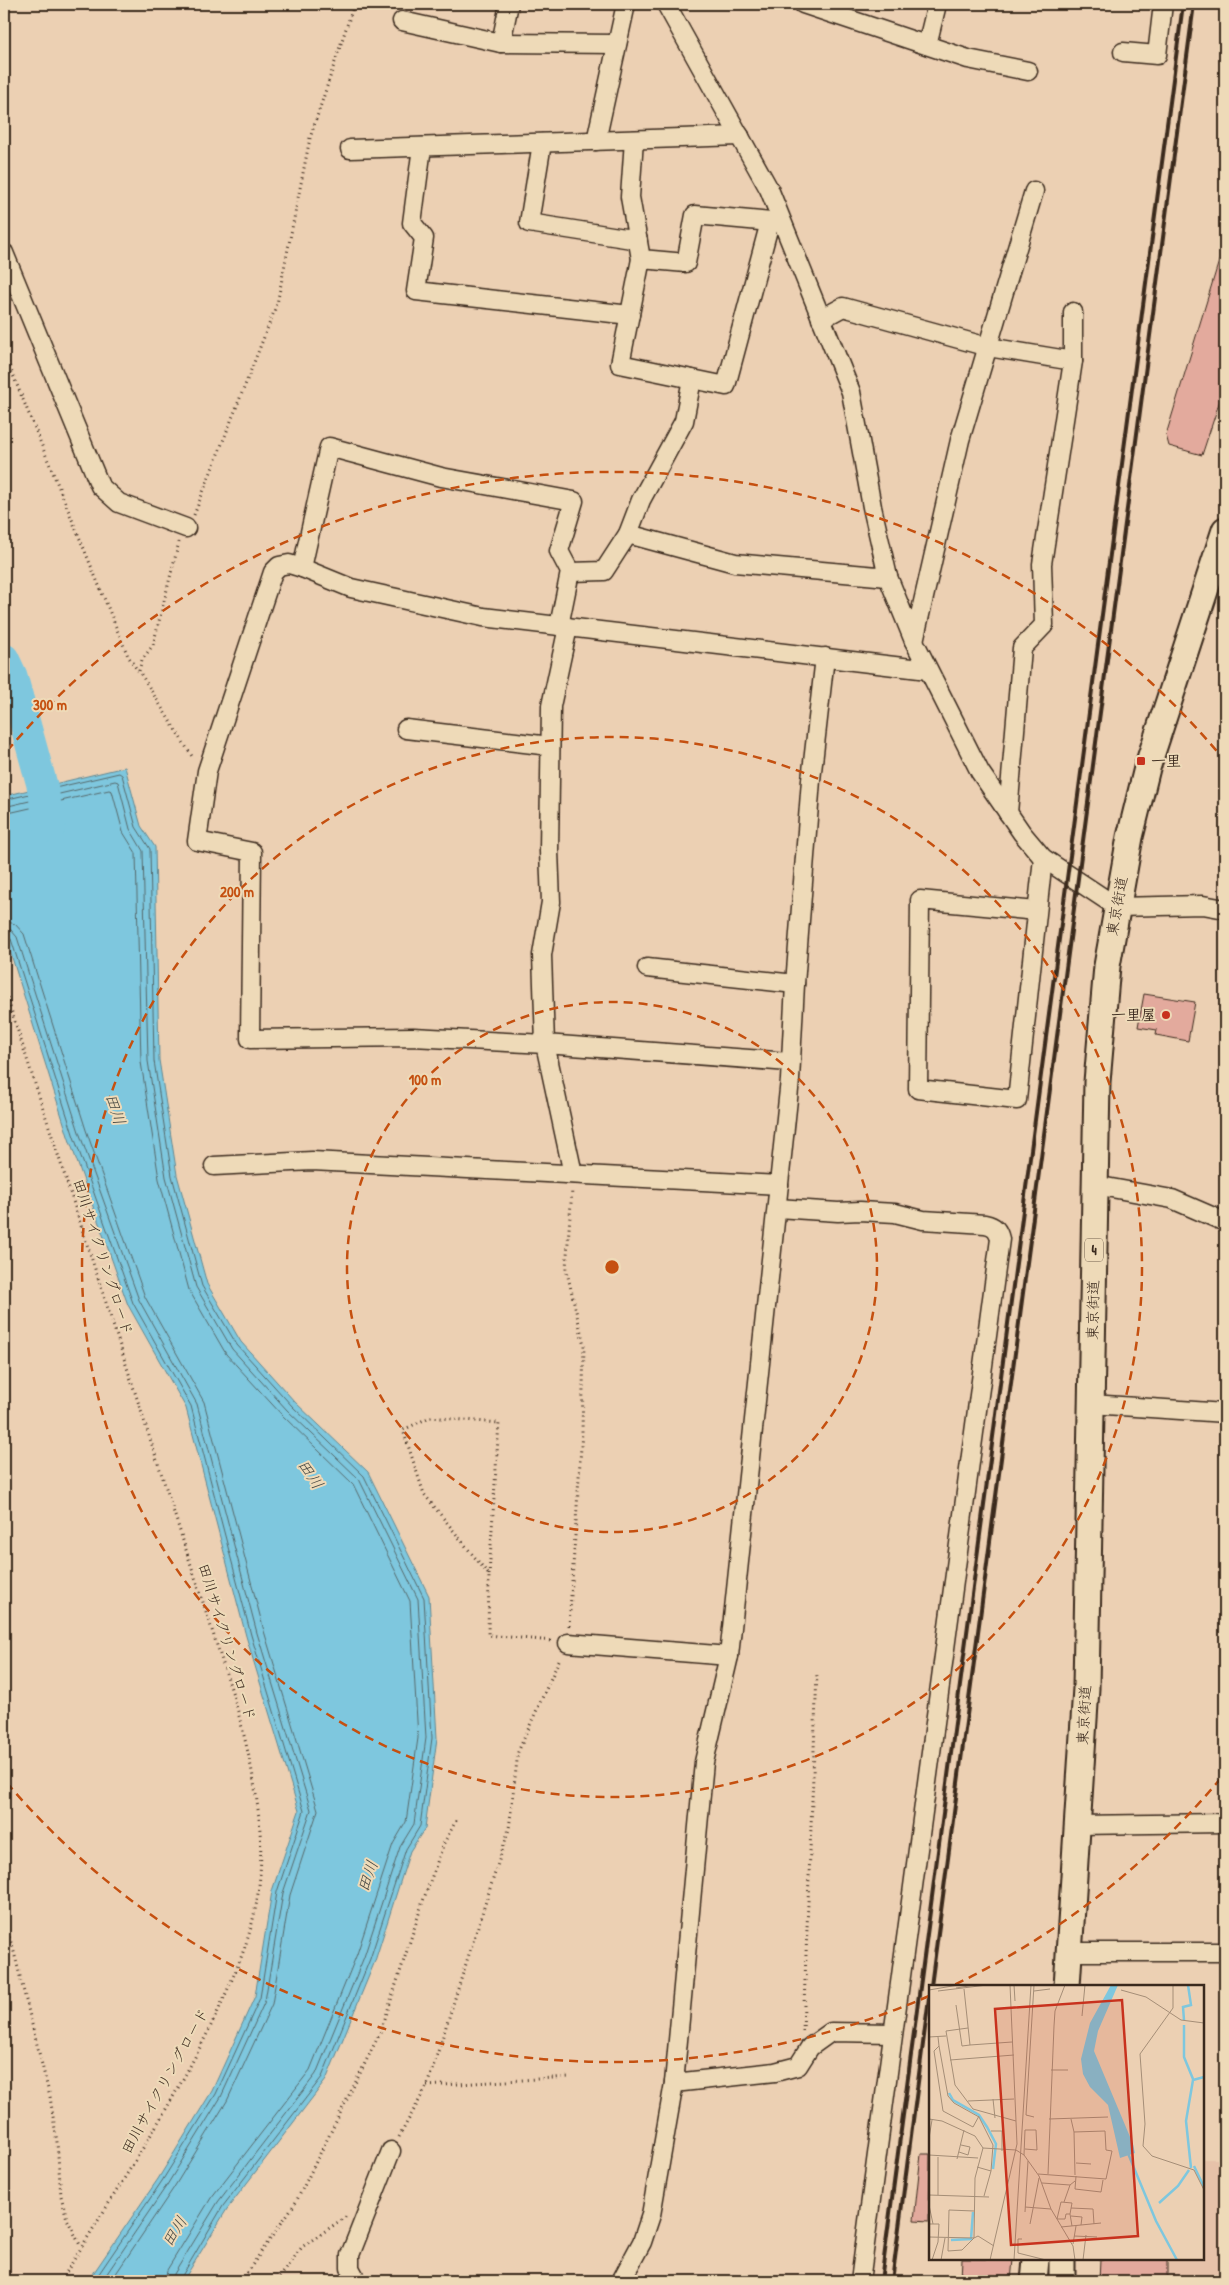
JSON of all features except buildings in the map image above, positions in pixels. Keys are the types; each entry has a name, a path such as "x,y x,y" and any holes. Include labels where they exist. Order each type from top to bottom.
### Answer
{"highway":[{"name":"東京街道","path":"1067,1985 1086,1688 1097,1082 1108,966 1130,838 1147,768 1225,530"},
{"path":"1034,2281 1036,2260"},
{"path":"1062,2260 1062,2281"}],"street":[{"path":"501,43 510,4"},
{"path":"596,141 626,4"},
{"path":"666,4 769,188 777,222 821,319 851,392 868,489 888,577 914,641 980,772 1008,813 1043,858 1117,907 1203,905 1225,909"},
{"path":"803,4 968,59 1028,71"},
{"path":"927,45 937,4"},
{"path":"1123,52 1157,55 1163,4"},
{"path":"402,21 501,43 617,44"},
{"path":"350,149 740,136"},
{"path":"634,140 630,197 642,259 620,364 726,386 777,222"},
{"path":"542,143 529,223 638,240"},
{"path":"422,147 412,222 424,238 416,291 630,315"},
{"path":"914,641 960,440 1034,191"},
{"path":"642,259 686,263 695,215 777,222"},
{"path":"4,253 100,486 119,503 186,528"},
{"path":"821,319 843,307 988,347 1073,361"},
{"path":"1008,813 1022,648 1044,625 1042,564 1073,361 1073,312"},
{"path":"570,572 604,571 628,534 641,500 684,420 692,379"},
{"path":"302,568 329,447 442,477 574,501 559,551 570,572 564,626 551,706 549,851 552,902 542,955 545,1044 573,1174"},
{"path":"628,534 735,563 888,577"},
{"path":"790,1062 545,1044 413,1037 250,1039 252,852 197,841 206,770 273,572 279,566 288,564 351,588 483,617 928,670"},
{"path":"621,2281 642,2242 651,2215 674,2083 704,1762 729,1656 790,1080 795,984 811,780 825,658"},
{"path":"406,729 550,746"},
{"path":"1037,911 920,900 918,1089 1017,1100 1043,858"},
{"path":"647,968 795,984"},
{"path":"214,1166 312,1161 779,1185"},
{"path":"1095,1185 1172,1199 1225,1222"},
{"path":"777,1208 838,1212 860,1210 895,1213 923,1220 992,1226 998,1231 1000,1239 860,2281"},
{"path":"1091,1404 1225,1413"},
{"path":"568,1643 729,1656"},
{"path":"1077,1825 1225,1823"},
{"path":"1068,1952 1225,1952"},
{"path":"674,2083 776,2072 798,2066 810,2047 831,2032 892,2033"},
{"path":"357,2281 350,2268 350,2255 376,2195 391,2151"}],"path":[{"path":"139,671 142,660 152,645 178,546 186,528 192,521 277,304 310,138 354,4"},
{"path":"4,353 128,656 191,756 206,770"},
{"name":"田川サイクリングロード","path":"4,988 232,1692 250,1757 260,1838 260,1876 255,1910 235,1974 200,2048 61,2281"},
{"path":"391,2151 427,2086 509,1829 518,1752 568,1643 582,1432 584,1345 566,1268 573,1174"},
{"path":"489,1575 424,1494 403,1430 430,1417 499,1424 489,1575 488,1635 568,1643"},
{"path":"810,2047 803,2034 817,1673"},
{"path":"240,2281 296,2202 381,2031 423,1901 444,1843 457,1819"},
{"path":"4,1923 13,1948 50,2097 57,2142 61,2196 67,2219 81,2247"},
{"path":"427,2086 569,2077"},
{"path":"276,2281 302,2248 376,2195"}],"shaded area":[{"path":"1220,2055 1225,2055 1225,2281 1099,2281 1100,2260 1204,2260 1204,2159 1220,2159"}],"water":[{"path":"125,767 141,826 155,847 159,1060 177,1175 207,1284 241,1342 295,1402 368,1472 429,1596 437,1738 425,1828 410,1851 375,1961 326,2080 227,2209 183,2281 88,2281 158,2179 212,2091 255,1996 272,1891 299,1811 246,1636 186,1408 128,1305 68,1136 4,932 4,796"}],"waterway":[{"name":"田川","path":"4,659 12,676 42,785 50,827"}],"railway":[{"path":"881,2281 1183,4"},
{"path":"931,1985 1194,4"},
{"path":"892,2281 929,1998"}],"place":[{"name":"一里","path":"1141,761"},
{"name":"一里屋","path":"1166,1015"}]}
